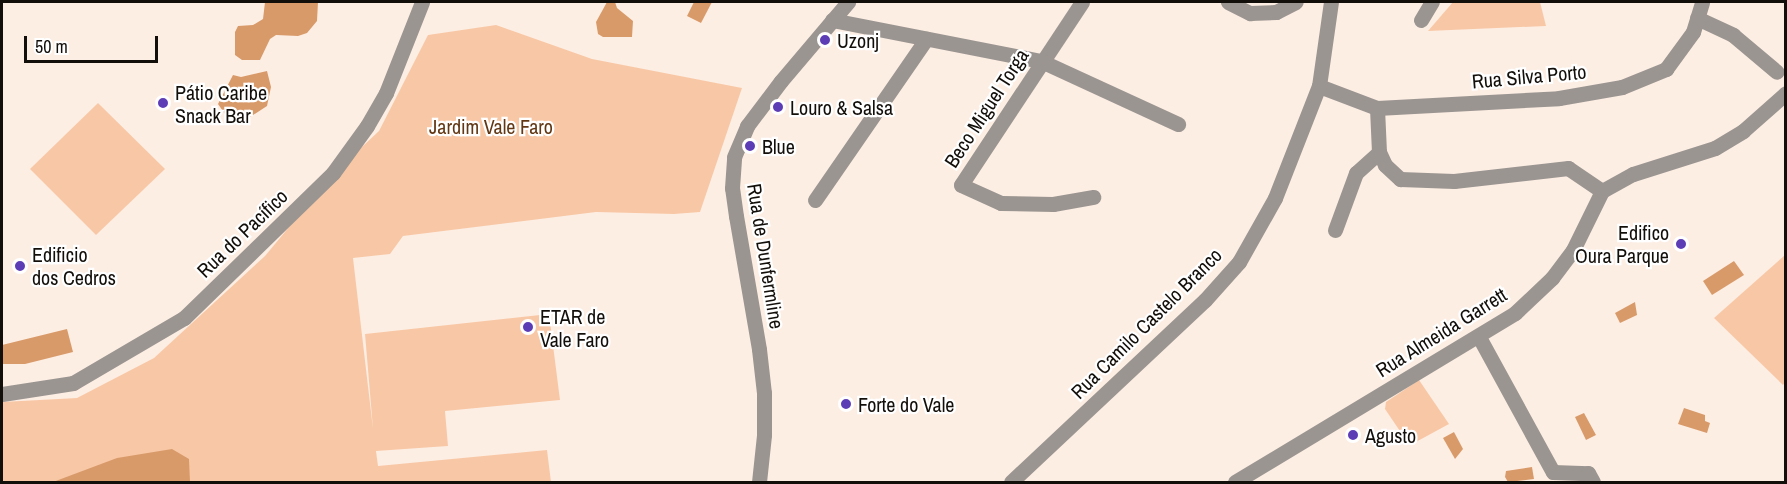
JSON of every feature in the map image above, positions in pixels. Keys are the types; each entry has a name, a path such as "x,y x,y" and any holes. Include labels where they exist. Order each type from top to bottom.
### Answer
{"street":[{"name":"Rua do Pacífico","path":"2,394 73,383 184,318 333,174 367,126 386,93 422,2"},
{"name":"Rua de Dunfermline","path":"759,483 764,435 764,393 759,349 732,188 734,157 747,126 848,2"},
{"name":"Beco Miguel Torga","path":"1082,2 961,185 1001,203 1053,204 1093,197"},
{"path":"1228,2 1250,13 1276,12 1296,2"},
{"path":"1421,20 1432,2"},
{"name":"Rua Silva Porto","path":"1318,86 1377,108 1559,98 1622,87 1666,69 1693,32 1702,2"},
{"name":"Rua Camilo Castelo Branco","path":"1011,483 1205,300 1239,262 1275,198 1318,86 1327,6"},
{"path":"1697,18 1733,35 1777,72"},
{"path":"832,20 1041,62 1178,124"},
{"path":"815,200 926,39"},
{"path":"1377,108 1379,152 1385,165 1400,178 1454,181 1568,168 1602,191 1633,174 1715,148 1743,131 1785,93"},
{"path":"1335,230 1356,173 1379,152"},
{"name":"Rua Almeida Garrett","path":"1235,483 1515,313 1552,278 1573,250 1602,191"},
{"path":"1479,336 1553,472 1588,473 1593,483"}],"green space":[{"path":"1453,2 1540,2 1546,26 1428,31"},
{"name":"Jardim Vale Faro","path":"496,25 592,59 742,88 700,212 674,214 596,212 403,236 390,254 353,258 373,429 365,334 549,314 560,400 445,411 448,446 376,451 378,466 547,450 551,482 2,482 2,402 77,398 154,358 265,256 333,174 379,131 428,35"},
{"path":"98,103 165,169 96,235 30,169"},
{"path":"1785,255 1786,381 1783,385 1714,318"},
{"path":"1419,380 1449,424 1414,443 1408,443 1385,409 1386,402"}],"shaded area":[{"path":"265,2 318,2 317,21 307,33 298,36 276,35 270,39 260,60 242,60 235,55 235,32 238,26 253,25 263,19"},
{"path":"607,2 615,2 617,8 633,21 632,37 603,37 598,34 596,22"},
{"path":"694,2 712,2 701,23 687,16"},
{"path":"267,71 271,87 267,106 250,117 237,119 225,114 218,104 233,75 241,77"},
{"path":"1734,261 1744,275 1712,295 1703,281"},
{"path":"1635,302 1637,315 1620,323 1615,313"},
{"path":"67,329 73,352 25,364 2,364 2,345"},
{"path":"1684,408 1705,415 1705,421 1710,423 1707,433 1678,424"},
{"path":"1584,413 1596,435 1586,440 1575,417"},
{"path":"1454,432 1463,449 1455,459 1443,438"},
{"path":"172,449 189,459 190,482 53,482 117,458"},
{"path":"1532,467 1534,479 1508,482 1505,477 1506,471"}],"place":[{"name":"Uzonj","path":"825,40"},
{"name":"Pátio Caribe Snack Bar","path":"163,103"},
{"name":"Louro & Salsa","path":"778,107"},
{"name":"Blue","path":"750,146"},
{"name":"Edifico Oura Parque","path":"1681,244"},
{"name":"Edificio dos Cedros","path":"20,266"},
{"name":"ETAR de Vale Faro","path":"528,327"},
{"name":"Forte do Vale","path":"846,404"},
{"name":"Agusto","path":"1353,435"}]}
